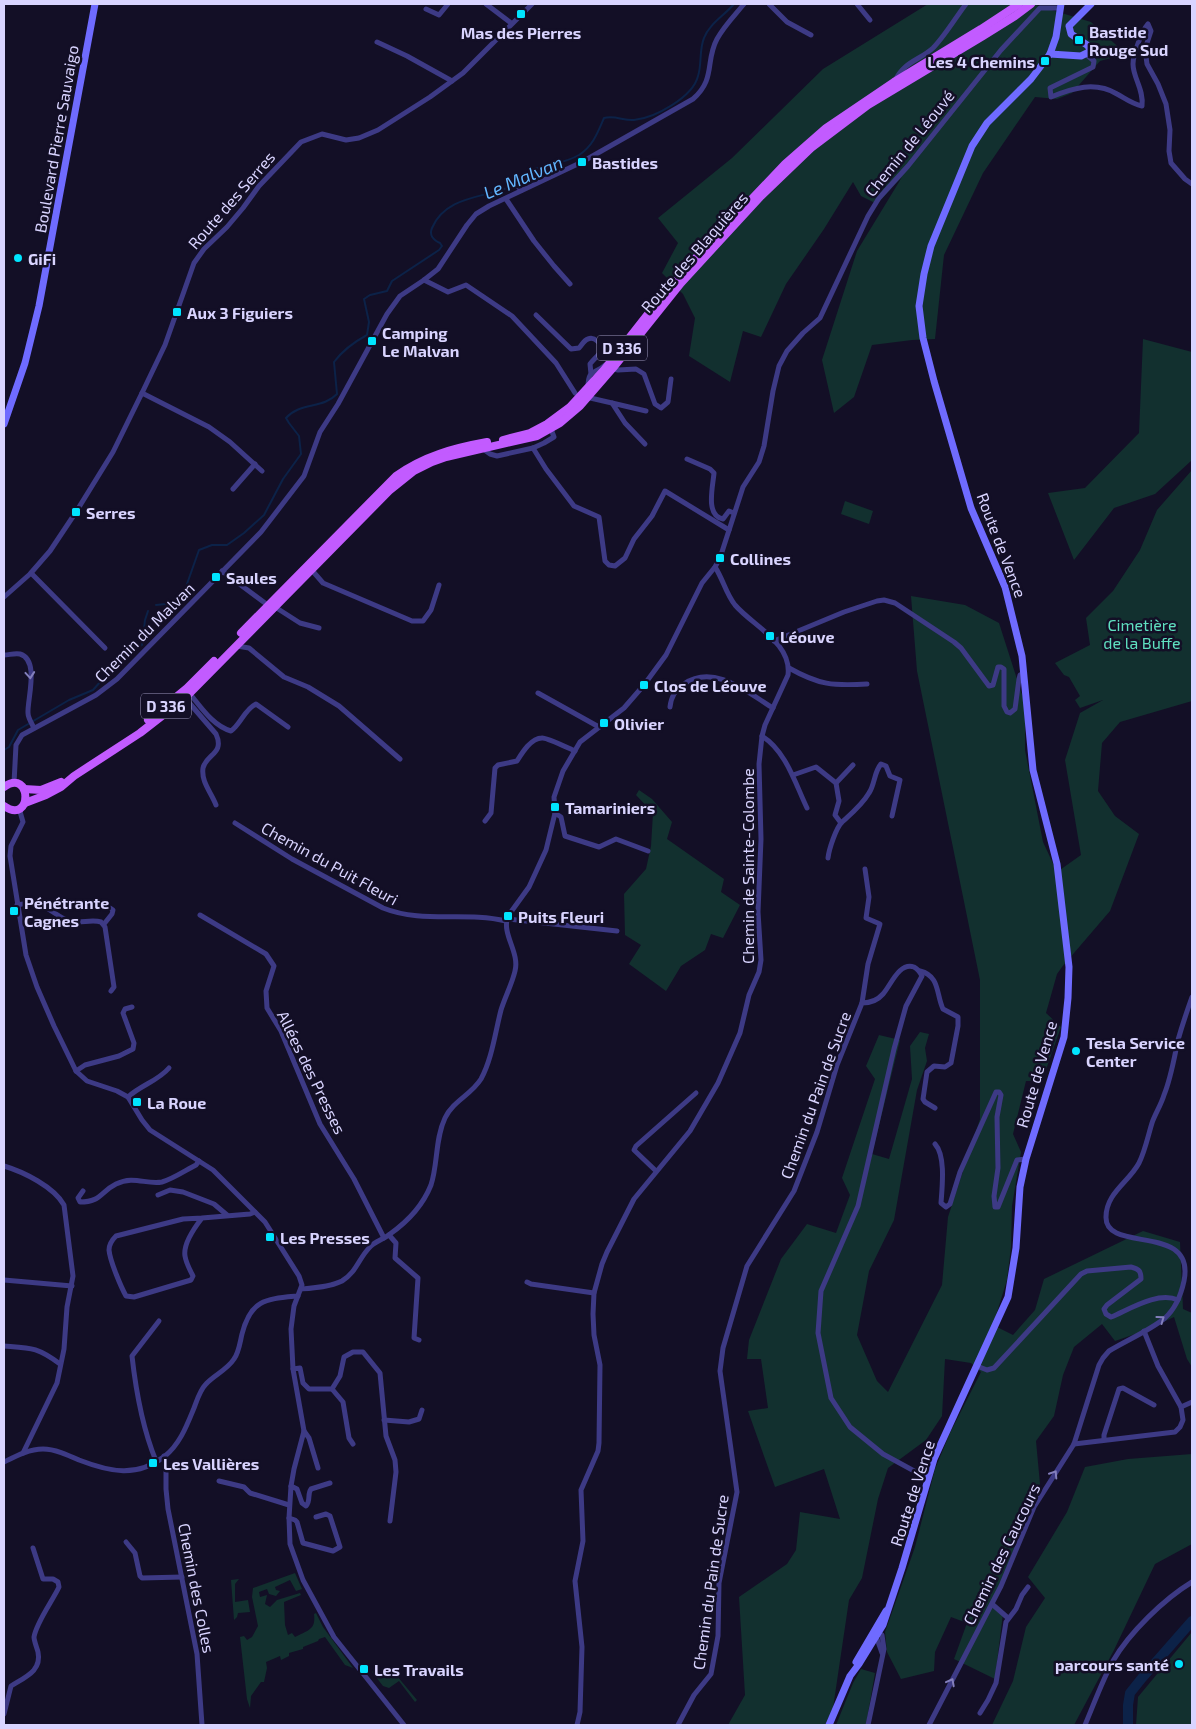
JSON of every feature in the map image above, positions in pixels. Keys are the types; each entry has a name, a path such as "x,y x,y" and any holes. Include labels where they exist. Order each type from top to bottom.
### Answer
{"main road":[{"name":"Boulevard Pierre Sauvaigo","path":"4,424 25,363 35,323 95,4"},
{"name":"Route des Blaquières","path":"117,748 187,688 272,606 396,476 408,467 437,454 530,432 554,420 567,410 588,388 594,377 614,358 676,280 785,164 826,128 906,74 981,30 1019,4"},
{"name":"Route des Blaquières","path":"308,569 389,491 414,471 439,459 537,436 551,429 567,417 588,397 613,368 681,282 761,196 811,148 868,104 983,36 1031,4"},
{"path":"1050,54 1081,56 1089,52 1090,49 1087,45 1071,34 1069,26 1091,4"},
{"name":"Route de Vence","path":"850,1676 865,1646 886,1612 895,1591 934,1459 1008,1297 1016,1248 1020,1187 1026,1159 1064,1037 1069,967 1057,864 1033,770 1022,656 1009,598 1000,572 971,508 934,381 923,338 919,306 920,292 931,246 972,146 987,123 1031,79 1050,54 1056,37 1061,5"},
{"name":"Route des Blaquières","path":"74,776 140,733 187,696 237,646 272,606"},
{"path":"4,787 14,783 24,789 41,790 74,776"},
{"path":"5,809 22,806 46,795 74,776"},
{"path":"22,806 26,796 24,789"},
{"path":"830,1725 850,1676 876,1636 886,1612"}],"street":[{"path":"426,9 439,15 448,4"},
{"path":"486,4 511,24"},
{"name":"Route des Serres","path":"4,597 31,573 50,551 76,512 112,452 142,393 165,344 194,263 204,249 227,227 259,186 301,142 322,134 346,140 359,138 378,130 422,102 463,73 532,4"},
{"name":"Chemin du Malvan","path":"14,783 16,745 22,735 96,695 117,680 261,532 304,476 320,432 338,404 387,314 400,296 438,269 466,224 476,214 582,162 693,99 700,93 707,82 713,49 718,38 744,4"},
{"path":"769,4 786,22 811,35"},
{"path":"857,4 870,20"},
{"path":"890,91 894,86 906,79 909,63 932,48 966,4"},
{"name":"Chemin de Léouvé","path":"507,921 529,887 546,850 555,813 554,797 563,771 583,738 624,708 657,669 702,583 720,558 743,487 759,462 764,446 772,391 778,366 787,351 820,318 868,216 879,198 908,166 1001,50 1040,8 1061,5"},
{"path":"1089,52 1088,56 1094,61 1093,67 1050,88 1051,97 1082,86 1102,88 1116,93 1133,104 1142,106 1143,97 1133,64 1144,29 1148,24 1151,31 1145,49 1147,64 1166,104 1170,130 1169,151 1171,163 1191,181"},
{"path":"377,42 452,81"},
{"path":"906,74 926,70"},
{"path":"510,180 522,190"},
{"path":"506,199 534,241 570,284"},
{"path":"424,280 448,292 466,285 512,316 556,363 575,393"},
{"path":"536,315 571,349 579,348 586,339 590,338 599,342 601,352 590,364 594,377 588,397"},
{"path":"613,368 613,363 632,340 632,335"},
{"path":"594,377 610,368 618,370 636,369 644,374 654,404 661,408 668,402 671,379"},
{"path":"142,393 209,427 230,442 262,471"},
{"path":"551,429 567,410 588,397 646,411"},
{"path":"612,403 626,423 645,444"},
{"path":"530,432 534,434 546,428 551,429"},
{"path":"482,448 490,454 497,456 532,448 544,444 554,437 551,429"},
{"path":"532,448 574,506 599,518 605,562 609,565 615,566 625,558 634,539 652,516 665,491 729,530"},
{"path":"687,459 710,469 714,473 713,514 722,519 730,511 734,513"},
{"path":"233,490 255,464"},
{"path":"670,706 674,694 680,686 705,676 726,680 773,708 788,676 789,668 787,661 774,641 735,605 715,567"},
{"path":"308,569 323,583 412,620 423,621 431,610 439,585"},
{"path":"222,571 272,606 300,622 320,628"},
{"path":"31,573 105,648"},
{"path":"774,641 844,612 884,600 895,603 954,642 961,648 988,686 992,685 995,681 998,667 1004,669 1004,706 1007,712 1010,713 1015,709 1019,679 1020,675 1024,673"},
{"path":"237,646 249,648 284,677 308,687 339,706 400,759"},
{"path":"4,655 22,655 29,665 31,688 28,716 34,728"},
{"path":"789,668 818,682 832,685 867,684"},
{"path":"538,693 599,727"},
{"path":"187,696 224,729 231,731 235,728 250,707 256,704 288,726"},
{"path":"187,696 218,739 218,746 204,765 203,772 205,785 212,794 216,805"},
{"name":"Chemin de Sainte-Colombe","path":"577,1725 580,1712 582,1647 574,1581 583,1540 581,1490 598,1452 599,1443 600,1372 594,1335 594,1292 607,1252 626,1213 639,1192 690,1131 718,1083 740,1033 748,999 759,972 761,960 758,912 761,839 759,764 762,736 773,708"},
{"path":"762,736 776,747 793,775 807,808"},
{"path":"485,821 490,813 495,768 498,765 517,761 528,745 543,737 575,751"},
{"path":"828,858 829,850 841,823 859,807 870,792 880,764 886,766 890,776 900,780 892,816"},
{"path":"836,783 853,765"},
{"path":"793,775 816,767 836,783 839,801 835,815 841,823"},
{"path":"22,806 23,822 11,846 10,856 24,946 34,979 57,1034 76,1070 87,1081 117,1091 128,1097 150,1130 222,1177 265,1222 301,1281 301,1289 294,1306 291,1329 293,1369 304,1431 294,1469 289,1506 288,1518 292,1553 317,1607 342,1649 404,1725"},
{"path":"555,813 562,817 565,836 599,847 616,839 648,851"},
{"name":"Chemin du Puit Fleuri","path":"235,823 292,860 383,908 399,914 417,917 467,917 617,931"},
{"path":"862,1003 868,964 880,924 866,918 869,897 865,869"},
{"path":"17,905 33,903 42,905 68,921 79,923 96,920 104,924"},
{"path":"107,906 113,910 104,924 114,987 111,991"},
{"name":"Allées des Presses","path":"200,915 266,954 274,966 266,991 266,1008 281,1031 320,1124 354,1179 386,1237 396,1243 395,1258 418,1278 414,1338 419,1340"},
{"path":"301,1289 326,1286 341,1281 353,1272 371,1246 407,1220 428,1190 432,1179 443,1122 455,1103 476,1086 484,1072 515,971 516,959 507,921"},
{"name":"Chemin du Pain de Sucre","path":"678,1725 694,1695 711,1674 718,1636 719,1583 737,1492 720,1371 723,1348 747,1266 794,1191 817,1132 837,1065 862,1003 869,1003 882,995 901,969 907,966 915,967 920,971"},
{"path":"927,1478 883,1454 850,1427 831,1398 818,1333 821,1291 858,1206 894,1049 906,1006 922,976 920,971 926,972 934,980 943,1008 958,1017 951,1063 945,1068 934,1066 927,1072 923,1099 936,1108"},
{"name":"Chemin des Caucours","path":"928,1725 1001,1586 1034,1507 1074,1444 1102,1358 1109,1351 1164,1318 1178,1300 1186,1275 1185,1262 1180,1253 1160,1243 1118,1234 1110,1230 1106,1225 1106,1218 1110,1200 1139,1162 1153,1120 1164,1096 1192,997"},
{"path":"76,1070 85,1065 119,1056 133,1049 134,1043 123,1013 125,1009 132,1007"},
{"path":"128,1097 163,1076 169,1068"},
{"name":"Route de Vence","path":"935,1144 939,1148 943,1172 941,1203 946,1207 950,1204 960,1172 996,1092 999,1092 1001,1095 998,1117 998,1168 994,1196 995,1207 998,1207 1017,1160 1026,1159"},
{"path":"656,1171 634,1150 636,1146 696,1094"},
{"path":"83,1191 78,1198 80,1202 90,1202 116,1184 135,1179 162,1182 196,1165 199,1161"},
{"path":"4,1166 21,1172 53,1191 62,1201 72,1276 72,1286 67,1307 64,1350 55,1388 22,1454"},
{"path":"158,1195 170,1190 183,1192 214,1204 227,1215"},
{"path":"202,1218 195,1227 185,1250 185,1256 193,1276 191,1280 134,1297 126,1296 109,1250 112,1239 116,1236 183,1218 250,1214 255,1212"},
{"path":"977,1366 987,1370 994,1368 1081,1274 1087,1271 1131,1267 1138,1269 1141,1273 1141,1279 1104,1309 1111,1318 1164,1296 1178,1300"},
{"path":"4,1280 72,1286"},
{"path":"526,1282 594,1292"},
{"path":"4,1461 34,1450 51,1450 98,1466 124,1471 135,1471 156,1462 173,1447 186,1427 206,1383 222,1372 235,1358 246,1320 253,1309 264,1300 298,1296"},
{"path":"156,1462 146,1437 136,1395 132,1356 159,1321"},
{"path":"1074,1444 1174,1432 1180,1427 1183,1420 1181,1407 1158,1366 1144,1331"},
{"path":"4,1346 18,1346 44,1352 60,1364"},
{"path":"332,1389 340,1376 344,1357 353,1352 363,1352 380,1373 386,1436 395,1460 396,1472 390,1521"},
{"path":"293,1369 300,1368 303,1383 309,1389 332,1389 343,1402 349,1438 353,1444"},
{"path":"1104,1439 1118,1389 1123,1388 1154,1405"},
{"path":"1181,1407 1192,1402"},
{"path":"384,1420 408,1422 419,1419 422,1410"},
{"path":"304,1431 309,1438 318,1468"},
{"name":"Chemin des Colles","path":"164,1456 168,1509 198,1660 202,1725"},
{"path":"219,1480 244,1487 250,1493 289,1506"},
{"path":"292,1486 297,1489 302,1503 306,1506 311,1489 330,1483"},
{"path":"288,1518 297,1522 303,1543 333,1552 340,1547 330,1516 326,1514 316,1517"},
{"path":"126,1542 135,1553 142,1578 182,1577"},
{"path":"4,1714 11,1686 35,1671 38,1666 39,1655 34,1637 42,1617 59,1587 58,1582 53,1578 43,1580 33,1548"},
{"path":"1085,1725 1113,1660 1167,1599 1192,1582"},
{"path":"980,1713 994,1687 1004,1628 1008,1618 1016,1609 1028,1587"},
{"path":"992,1604 1008,1618"},
{"path":"868,1725 882,1659 882,1651 876,1636"},
{"name":"Route de Vence","path":"865,1646 876,1636"}],"green space":[{"path":"928,4 1032,4 1091,22 1126,54 1100,61 1072,93 1057,99 1035,97 983,173 944,255 935,339 872,345 854,397 834,413 822,360 857,251 902,177 877,204 861,196 853,182 824,229 786,284 761,337 743,331 730,382 689,356 695,318 683,294 662,273 678,243 658,218 732,158 823,69"},
{"path":"1143,339 1192,352 1192,460 1155,494 1114,508 1074,560 1048,493 1085,488 1139,433"},
{"name":"Cimetière de la Buffe","path":"1192,470 1192,701 1120,722 1102,743 1098,791 1115,816 1139,834 1110,911 1057,974 1046,1013 1061,1027 1042,1081 1026,1081 1013,1134 1021,1152 1012,1206 1011,1247 1007,1280 993,1325 1013,1335 1035,1310 1044,1279 1143,1231 1180,1242 1183,1309 1192,1313 1192,1367 1187,1359 1174,1317 1144,1331 1115,1341 1102,1324 1074,1347 1063,1375 1054,1416 1036,1441 1040,1484 993,1601 1003,1613 995,1679 954,1659 967,1623 951,1617 935,1652 934,1671 901,1679 887,1652 885,1632 915,1547 935,1469 950,1433 981,1372 971,1363 945,1359 942,1416 926,1440 888,1468 878,1499 862,1578 849,1600 833,1708 825,1725 728,1725 745,1695 739,1597 787,1564 796,1550 800,1512 840,1519 824,1469 775,1487 748,1411 768,1408 761,1359 747,1359 749,1340 781,1259 807,1224 836,1233 850,1195 842,1178 875,1079 866,1066 879,1035 900,1040 872,1154 889,1159 912,1079 910,1046 920,1032 929,1034 925,1048 927,1061 917,1090 894,1220 869,1271 857,1335 877,1381 888,1392 942,1285 948,1217 980,1119 980,980 917,671 911,596 965,605 999,623 1025,704 1025,750 1043,842 1057,872 1081,855 1065,760 1080,713 1103,700 1080,708 1075,700 1080,696 1069,677 1064,675 1055,663 1090,645 1086,618 1113,591 1140,550 1157,510"},
{"path":"845,501 873,511 869,524 841,514"},
{"path":"639,790 652,799 672,822 667,839 724,879 721,892 740,905 723,938 711,934 705,950 681,966 666,991 629,964 641,945 625,935 624,894 646,869 651,846 653,813 636,795"},
{"path":"1192,1454 1192,1544 1155,1564 1114,1650 1074,1725 992,1725 1013,1681 1026,1627 1045,1598 1028,1577 1067,1512 1085,1467 1128,1459"},
{"path":"295,1573 302,1589 296,1591 290,1580 275,1587 276,1590 280,1591 276,1596 269,1594 267,1589 259,1592 260,1597 267,1595 265,1604 270,1607 277,1600 300,1593 301,1595 284,1602 285,1625 288,1635 292,1633 295,1637 310,1629 314,1623 314,1614 316,1613 323,1627 353,1668 345,1665 325,1637 319,1639 303,1647 303,1649 289,1653 289,1656 281,1660 280,1656 266,1662 267,1668 264,1682 261,1682 251,1696 250,1708 247,1699 240,1637 244,1636 247,1640 252,1637 258,1626 252,1597 253,1588"},
{"path":"239,1579 235,1584 235,1602 248,1600 250,1612 238,1613 234,1620 231,1580"},
{"name":"parcours santé","path":"1192,1632 1192,1725 1136,1725 1138,1697"},
{"path":"861,1669 875,1673 866,1725 836,1725 853,1683"},
{"path":"374,1670 380,1678 390,1670 417,1700 415,1702 399,1681 389,1688 383,1686 372,1672"}],"waterway":[{"name":"Le Malvan","path":"156,605 175,603 182,598 199,550 212,545 227,545 264,515 283,479 301,454 299,436 286,418 298,410 325,402 337,394 334,362 349,347 367,335 369,322 364,299 370,295 387,291 392,281 439,250 442,246 431,235 432,228 438,218 455,204 507,188 531,170 579,155 591,143 604,118 612,117 630,120 643,118 662,111 681,99 695,84 706,33 734,4"},
{"name":"Le Malvan","path":"4,750 9,747 18,730 69,700 93,690 118,662 142,645 148,611"},
{"path":"1128,1725 1130,1693 1192,1621"}],"place":[{"name":"Mas des Pierres","path":"521,14"},
{"name":"Bastide Rouge Sud","path":"1079,40"},
{"name":"Les 4 Chemins","path":"1045,61"},
{"name":"Bastides","path":"582,162"},
{"name":"GiFi","path":"18,258"},
{"name":"Aux 3 Figuiers","path":"177,312"},
{"name":"Camping Le Malvan","path":"372,341"},
{"name":"Serres","path":"76,512"},
{"name":"Collines","path":"720,558"},
{"name":"Saules","path":"216,577"},
{"name":"Léouve","path":"770,636"},
{"name":"Clos de Léouve","path":"644,685"},
{"name":"Olivier","path":"604,723"},
{"name":"Tamariniers","path":"555,807"},
{"name":"Pénétrante Cagnes","path":"14,911"},
{"name":"Puits Fleuri","path":"508,916"},
{"name":"Tesla Service Center","path":"1076,1051"},
{"name":"La Roue","path":"137,1102"},
{"name":"Les Presses","path":"270,1237"},
{"name":"Les Vallières","path":"153,1463"},
{"name":"parcours santé","path":"1179,1664"},
{"name":"Les Travails","path":"364,1669"}]}
